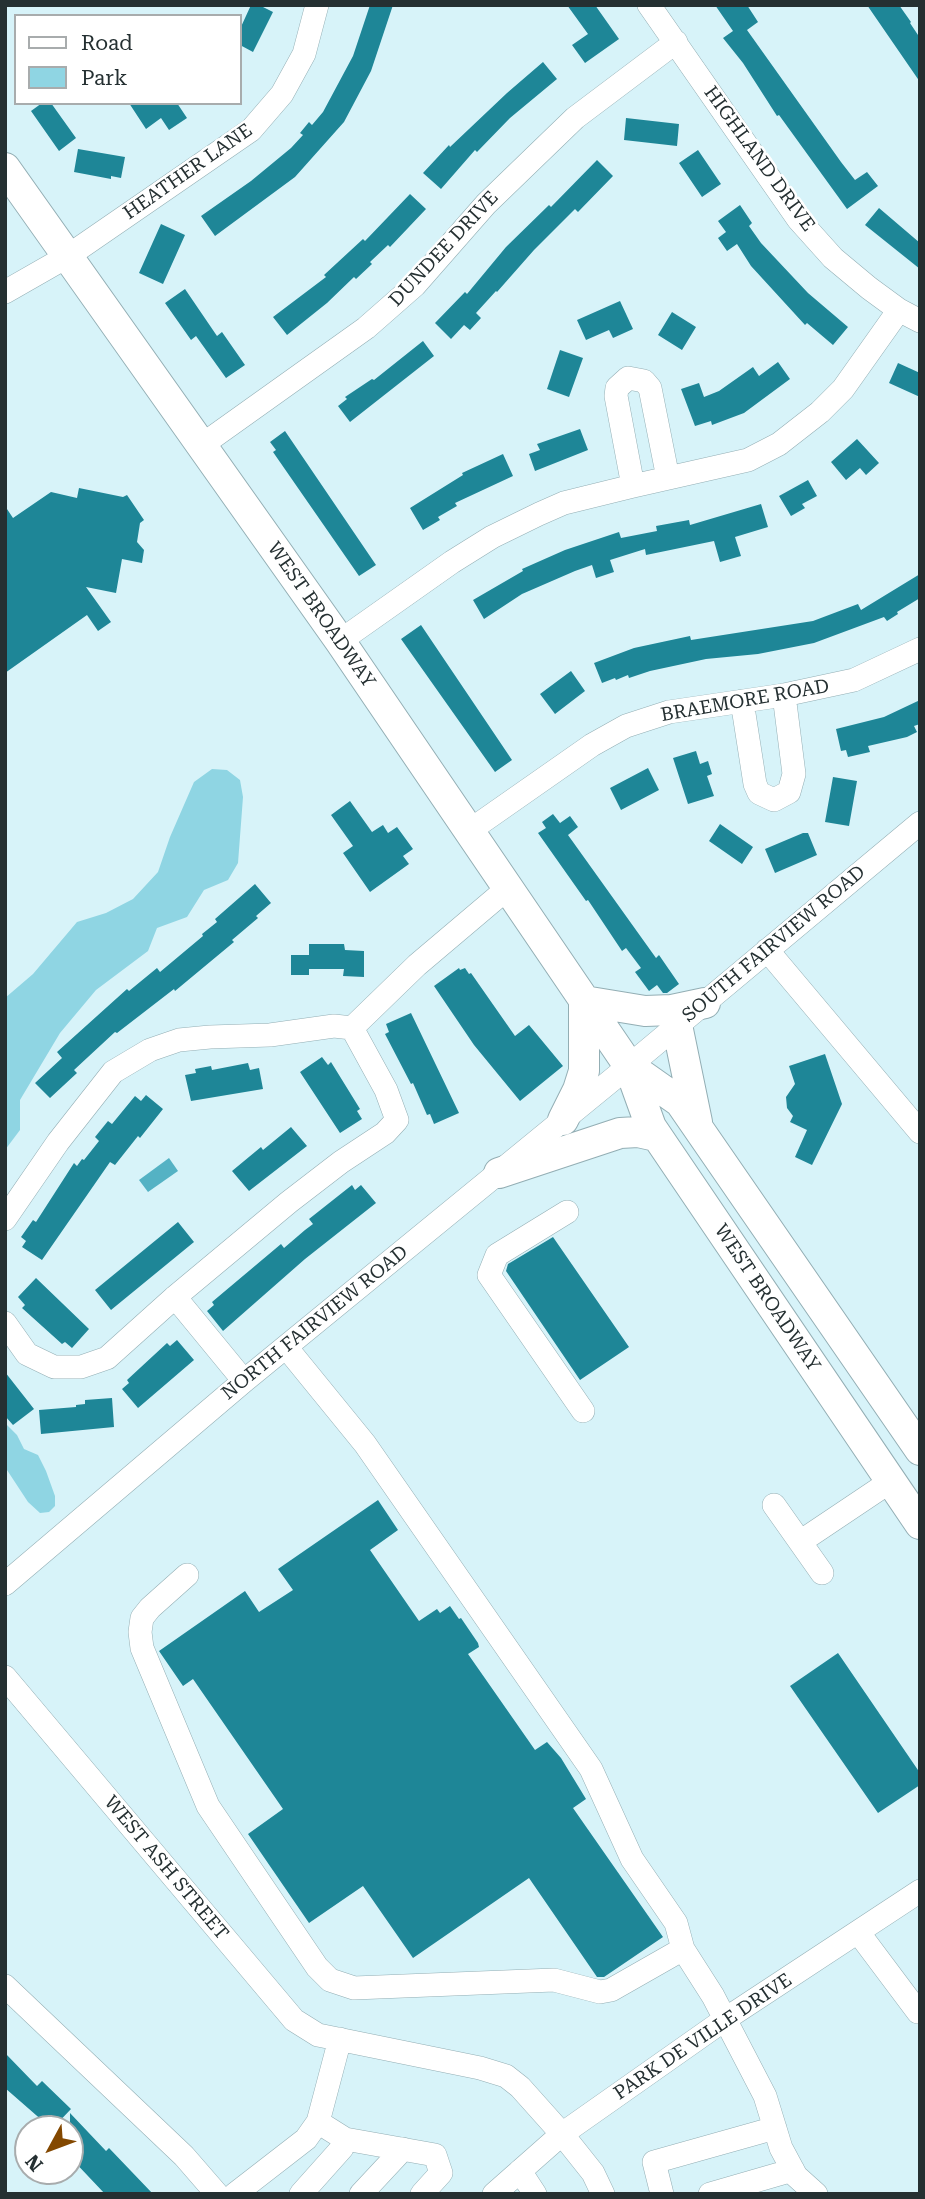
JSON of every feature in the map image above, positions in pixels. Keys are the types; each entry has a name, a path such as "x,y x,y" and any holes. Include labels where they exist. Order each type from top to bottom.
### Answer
{"main road":[{"name":"WEST BROADWAY","path":"5,168 340,641 629,1066 650,1127 920,1524"},
{"path":"563,1120 584,1071 584,1001 645,1011 673,1010 705,1003"},
{"path":"677,1026 698,1129"},
{"name":"WEST BROADWAY","path":"629,1066 680,1102 916,1435"},
{"path":"499,1173 620,1133 638,1132 656,1136"},
{"path":"789,1330 835,1366 884,1436 891,1438 916,1435"},
{"path":"891,1481 899,1475 908,1475 920,1488"}],"street":[{"name":"HEATHER LANE","path":"5,292 68,256 250,130 282,94 299,64 317,5"},
{"name":"HIGHLAND DRIVE","path":"649,5 798,219 833,258 899,310 920,321"},
{"name":"DUNDEE DRIVE","path":"202,445 366,328 415,285 486,204 575,118 676,42"},
{"path":"340,641 492,537 564,503 748,460 798,430 843,389 899,310"},
{"path":"633,486 616,396 622,382 628,378 644,381 650,388 668,478"},
{"name":"BRAEMORE ROAD","path":"469,831 592,745 626,726 668,712 784,695 854,680 920,649"},
{"path":"742,701 755,784 759,793 774,800 789,792 794,774 784,695"},
{"name":"SOUTH FAIRVIEW ROAD","path":"629,1066 920,823"},
{"path":"352,1028 417,965 508,888"},
{"path":"767,950 920,1132"},
{"path":"5,1219 58,1142 113,1072 150,1050 179,1040 270,1035 334,1026 352,1028"},
{"path":"5,1323 27,1354 54,1367 80,1367 107,1358 289,1202 341,1162 385,1133 397,1120 386,1090 352,1028"},
{"name":"NORTH FAIRVIEW ROAD","path":"5,1584 286,1346 629,1066"},
{"path":"567,1212 497,1255 489,1275 583,1411"},
{"path":"175,1297 244,1381"},
{"path":"286,1346 365,1444 591,1769 632,1859 676,1923 683,1949 713,1996 765,2096 789,2179"},
{"path":"800,1542 891,1481"},
{"path":"774,1506 822,1573"},
{"path":"187,1575 142,1618 142,1648 208,1806 317,1967 330,1980 354,1989 554,1980 600,1992 611,1990 683,1949"},
{"name":"WEST ASH STREET","path":"5,1676 293,2020 318,2035 480,2068 506,2076 520,2087 562,2134 593,2174 603,2194"},
{"name":"PARK DE VILLE DRIVE","path":"494,2194 562,2134 724,2020 920,1891"},
{"path":"858,1932 918,2012"},
{"path":"5,1986 184,2156 217,2194"},
{"path":"235,2194 306,2139 318,2122 340,2039"},
{"path":"318,2122 345,2138 435,2155 441,2174 422,2194"},
{"path":"662,2194 654,2162 775,2129"},
{"path":"301,2194 342,2148 345,2138"},
{"path":"361,2194 403,2149"},
{"path":"520,2171 536,2194"},
{"path":"710,2194 796,2176 816,2194"}],"green space":[{"path":"212,769 227,770 240,780 243,797 238,863 228,880 204,890 187,917 157,928 148,951 96,990 60,1033 20,1100 20,1130 5,1150 5,998 33,974 77,922 106,913 133,899 158,872 194,782"},
{"path":"5,1423 17,1435 24,1449 38,1455 46,1471 55,1496 55,1506 49,1512 40,1513 28,1502 5,1467"}],"shaded area":[{"path":"169,1158 178,1171 148,1192 139,1180"}],"building":[{"path":"251,5 259,5 273,12 253,52 242,46 242,25"},
{"path":"370,5 393,5 371,71 344,122 295,177 215,236 201,216 251,181 291,148 303,135 300,133 309,122 312,125 323,112 353,56"},
{"path":"567,5 595,5 619,39 585,63 572,45 588,34"},
{"path":"715,5 747,5 758,22 747,30 841,162 855,180 867,172 878,186 847,209 723,38 733,31"},
{"path":"867,5 899,5 911,22 920,38 920,82"},
{"path":"543,62 557,79 510,118 477,152 475,150 441,189 423,173 449,145 450,147"},
{"path":"39,105 52,105 76,138 59,151 31,111"},
{"path":"130,105 178,105 187,118 169,130 161,118 146,129"},
{"path":"626,118 679,124 677,146 624,140"},
{"path":"78,149 125,157 121,178 111,176 111,179 74,172"},
{"path":"698,150 721,184 702,197 679,163"},
{"path":"597,160 613,176 578,212 575,209 534,250 476,313 481,318 470,330 464,325 451,339 435,323 465,292 467,294 506,247 549,205 551,207"},
{"path":"410,194 426,209 390,247 388,245 370,262 372,264 356,279 354,277 287,335 273,317 326,277 324,275 363,239 365,241"},
{"path":"740,205 752,223 749,226 761,243 808,293 848,327 833,345 807,323 805,325 751,266 737,244 727,251 718,238 726,232 718,221"},
{"path":"879,208 920,243 920,269 865,225"},
{"path":"161,224 185,235 163,284 139,273"},
{"path":"185,289 217,336 222,332 245,365 226,378 196,336 191,340 165,303"},
{"path":"620,301 633,329 613,338 609,330 586,340 577,320"},
{"path":"672,312 696,327 682,350 658,335"},
{"path":"423,341 434,356 350,422 338,406 347,399 345,397 374,380"},
{"path":"560,350 583,358 569,397 547,389"},
{"path":"778,362 790,379 744,413 712,425 711,421 695,426 681,389 699,383 704,397 719,391 753,367 759,376"},
{"path":"898,363 920,373 920,397 889,383"},
{"path":"580,429 588,450 535,471 529,454 540,450 537,444"},
{"path":"285,431 376,565 359,576 273,452 276,450 270,442"},
{"path":"857,439 879,463 866,475 860,468 846,480 831,462"},
{"path":"503,454 513,476 455,503 457,506 423,530 410,508 463,475 462,473"},
{"path":"808,480 817,496 802,504 805,508 791,516 779,496"},
{"path":"79,488 123,497 127,495 144,520 140,523 137,542 144,550 142,563 122,559 116,593 86,587 111,622 98,631 87,615 5,673 5,506 13,518 51,492 77,498"},
{"path":"761,504 768,527 735,537 741,556 720,562 714,541 646,555 645,549 610,560 614,572 596,578 592,565 575,571 522,594 484,619 473,600 523,571 522,569 565,550 619,532 621,538 657,531 656,526 689,520 690,525"},
{"path":"920,574 920,598 897,612 898,614 887,621 884,617 814,643 758,654 706,659 602,683 594,663 634,648 690,636 691,640 813,621 858,604 861,610"},
{"path":"421,625 512,760 495,772 401,639"},
{"path":"571,671 585,691 555,714 540,694"},
{"path":"920,700 920,724 914,726 917,732 868,746 870,752 848,757 846,750 841,751 836,729 884,717"},
{"path":"696,751 700,764 708,761 712,774 707,776 714,796 688,804 673,758"},
{"path":"648,768 659,790 621,810 610,788"},
{"path":"833,777 857,781 849,826 825,822"},
{"path":"350,801 372,832 383,825 388,833 397,827 413,849 403,856 409,864 370,892 343,853 353,846 331,815"},
{"path":"553,814 560,823 570,816 578,827 568,835 656,958 659,955 679,984 667,993 663,993 657,985 649,991 635,972 641,968 626,948 622,951 538,833 546,828 542,822"},
{"path":"720,824 753,847 742,864 709,841"},
{"path":"808,833 817,855 775,873 765,849"},
{"path":"255,884 271,903 232,940 234,942 175,991 174,989 115,1032 74,1070 77,1073 50,1098 35,1083 62,1058 57,1052 127,989 129,991 157,968 160,972 203,936 202,934 217,922 215,919"},
{"path":"309,944 344,944 345,950 364,951 364,977 343,976 344,969 309,969 309,975 291,975 291,955 309,955"},
{"path":"459,968 465,968 471,973 515,1036 529,1025 563,1066 520,1101 474,1045 434,986"},
{"path":"411,1013 459,1113 434,1124 385,1034 389,1032 386,1024"},
{"path":"825,1054 842,1104 812,1165 795,1157 807,1130 790,1122 793,1116 787,1108 786,1097 795,1084 789,1066"},
{"path":"322,1057 328,1065 331,1062 360,1109 357,1111 362,1119 340,1133 300,1072"},
{"path":"248,1063 250,1070 259,1068 263,1089 191,1101 185,1075 196,1073 195,1069 211,1066 212,1070"},
{"path":"146,1095 163,1109 115,1165 110,1162 42,1260 22,1247 26,1241 21,1237 33,1220 36,1222 74,1163 77,1166 84,1160 99,1141 95,1137 108,1121 112,1124 135,1096 141,1101"},
{"path":"291,1127 307,1146 249,1191 232,1171"},
{"path":"352,1185 355,1190 361,1185 376,1203 305,1259 223,1331 207,1311 214,1305 212,1302 281,1244 284,1248 313,1224 309,1219"},
{"path":"178,1222 194,1242 111,1310 95,1290"},
{"path":"553,1237 629,1347 580,1380 506,1271 508,1264"},
{"path":"36,1278 89,1329 72,1348 65,1342 62,1344 22,1308 25,1305 18,1297"},
{"path":"177,1340 194,1360 138,1408 122,1389 129,1383 127,1380 167,1343 170,1346"},
{"path":"5,1372 34,1409 13,1425 5,1416"},
{"path":"112,1398 114,1427 41,1434 39,1410 76,1407 85,1404 85,1400"},
{"path":"378,1500 398,1530 370,1550 419,1621 437,1609 440,1613 450,1606 459,1619 461,1618 479,1647 468,1654 535,1750 547,1742 561,1758 586,1799 573,1808 663,1937 604,1977 597,1977 529,1878 413,1958 363,1886 309,1923 248,1834 283,1809 193,1679 183,1686 159,1651 245,1591 259,1612 293,1590 278,1569"},
{"path":"838,1653 920,1773 920,1785 878,1813 790,1686"},
{"path":"5,2053 37,2086 42,2081 71,2109 65,2115 36,2115 5,2088"},
{"path":"84,2128 106,2151 109,2148 153,2194 105,2194 84,2172"}]}
